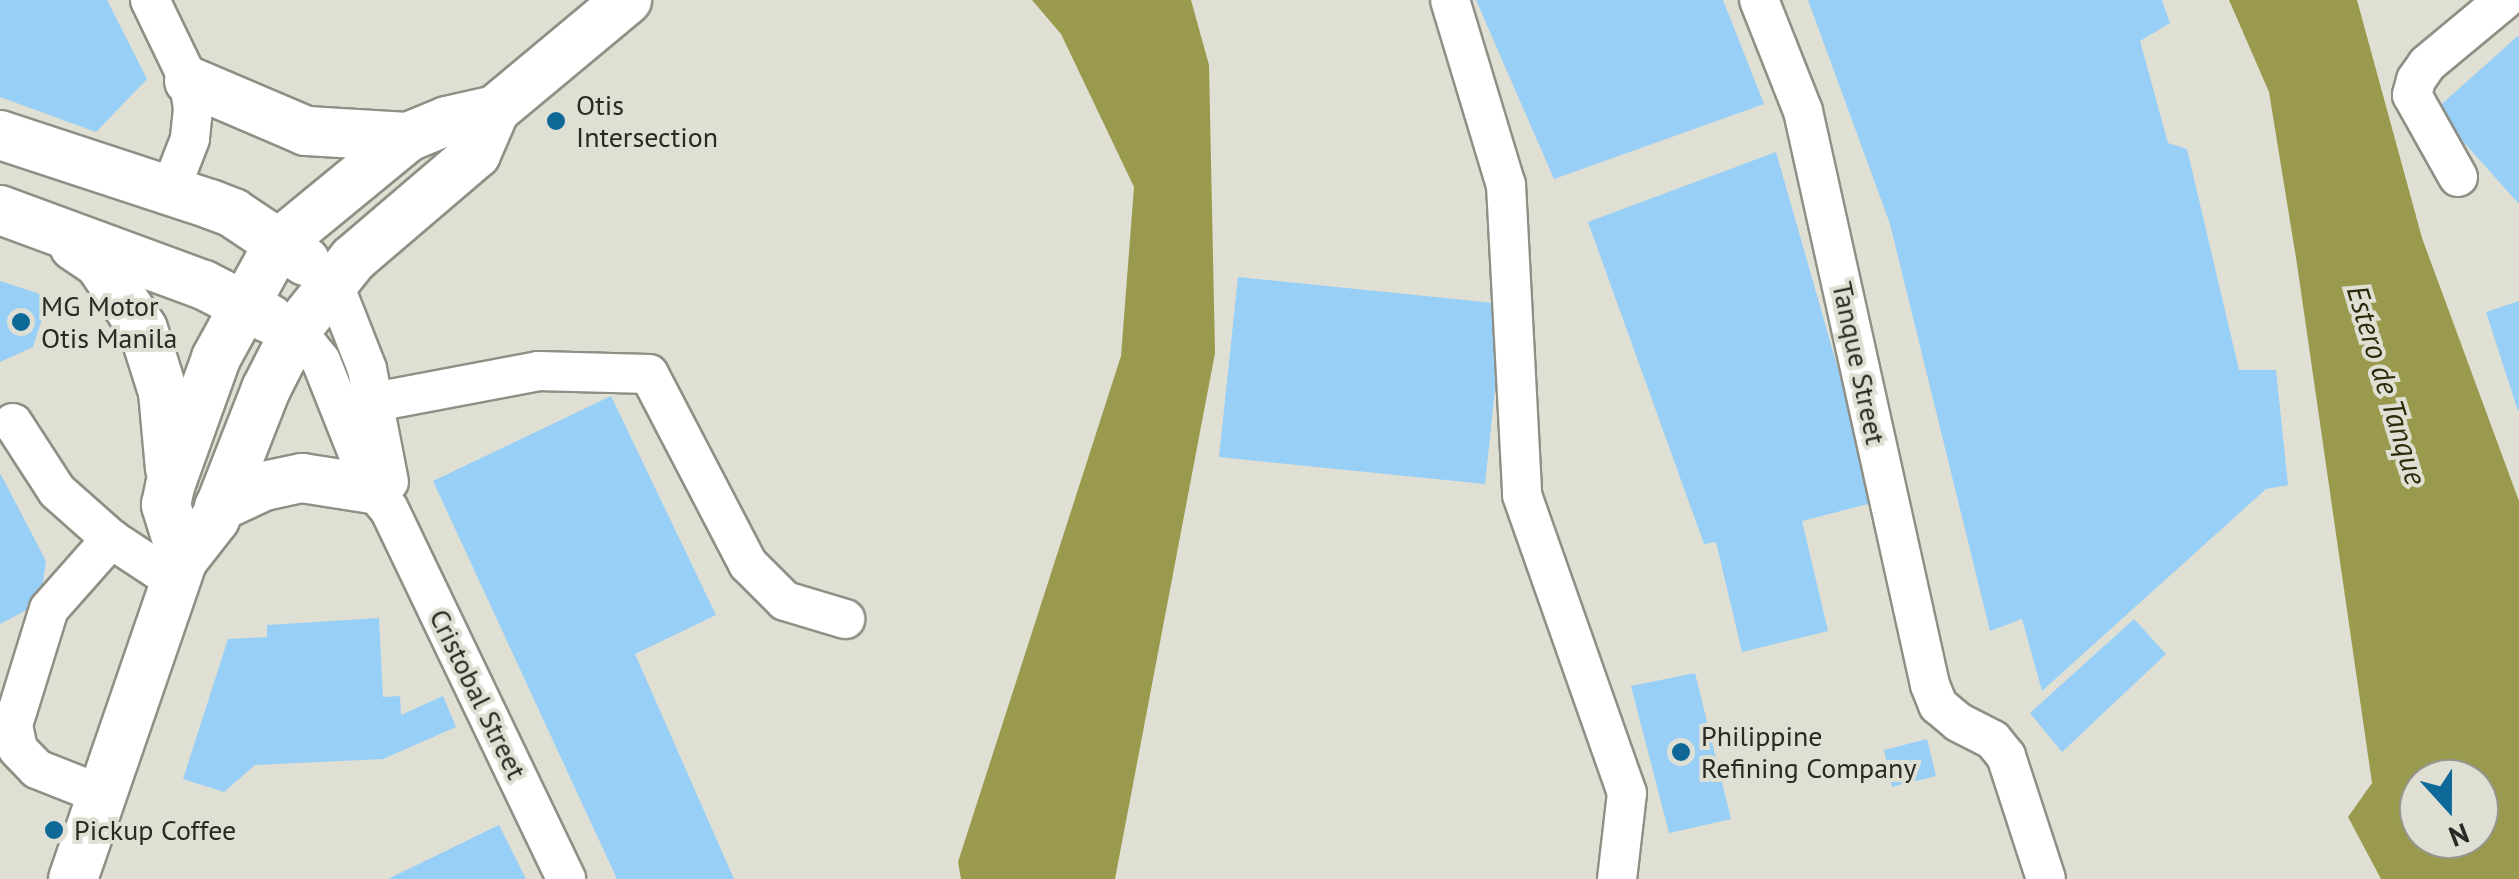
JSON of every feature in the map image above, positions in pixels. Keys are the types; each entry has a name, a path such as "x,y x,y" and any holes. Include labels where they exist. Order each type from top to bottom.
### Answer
{"main road":[{"path":"73,879 179,571 219,507 266,388 296,330 332,280 476,154 496,110 605,8"},
{"path":"189,81 306,130 408,137"},
{"path":"179,571 166,505 170,486 216,358 278,243 408,137 447,121 496,110"},
{"path":"0,135 170,188 232,213 332,280"},
{"path":"21,218 204,286 296,330"},
{"path":"21,218 99,263 143,329 163,392 170,486"},
{"path":"219,507 264,486 302,478 381,499"}],"street":[{"path":"150,0 189,81 193,109 190,139 170,188"},
{"path":"1450,0 1506,185 1522,495 1627,793 1617,879"},
{"name":"Tanque Street","path":"1759,0 1804,110 1930,685 1938,705 1958,722 1994,740 2006,756 2046,879"},
{"path":"2458,178 2412,96 2416,80 2427,64 2504,0"},
{"name":"Cristobal Street","path":"332,280 357,339 358,404 381,499 566,879"},
{"name":"Cristobal Street","path":"296,330 358,404"},
{"path":"358,404 538,371 649,374 748,564 785,601 845,620"},
{"path":"13,423 57,492 111,539 179,571"},
{"path":"100,794 37,770 18,749 13,725 49,609 111,539"}],"water":[{"path":"1032,0 1191,0 1209,65 1215,353 1115,879 961,879 958,862 1121,356 1134,187 1061,34"},
{"name":"Estero de Tanque","path":"2229,0 2357,0 2422,238 2519,501 2519,879 2381,879 2348,817 2372,783 2269,92"}],"building":[{"path":"0,0 107,0 147,79 96,132 0,97"},
{"path":"1476,0 1723,0 1764,104 1554,179"},
{"path":"1808,0 2162,0 2170,23 2140,41 2168,143 2187,149 2239,370 2276,370 2288,485 2266,489 2042,691 2022,619 1990,631 1890,224"},
{"path":"2519,35 2519,204 2435,110"},
{"path":"1776,152 1876,502 1802,521 1828,631 1742,652 1716,542 1704,544 1588,222"},
{"path":"1238,277 1504,304 1485,484 1219,457"},
{"name":"MG Motor Otis Manila","path":"0,281 49,297 33,347 0,362"},
{"path":"2519,301 2519,410 2518,411 2486,312"},
{"path":"611,396 716,615 635,654 734,879 617,879 433,481"},
{"path":"0,473 46,561 40,603 0,624"},
{"path":"379,618 383,697 400,696 401,715 443,696 456,727 383,759 255,765 224,792 183,779 228,639 267,637 267,625"},
{"path":"2134,619 2166,654 2062,752 2030,713"},
{"name":"Philippine Refining Company","path":"1695,673 1731,819 1669,833 1631,686"},
{"path":"1927,739 1936,776 1892,787 1884,750"},
{"path":"499,825 526,879 388,879"}],"place":[{"name":"Otis Intersection","path":"556,121"},
{"name":"MG Motor Otis Manila","path":"21,322"},
{"name":"Philippine Refining Company","path":"1681,752"},
{"name":"Pickup Coffee","path":"54,830"}]}
